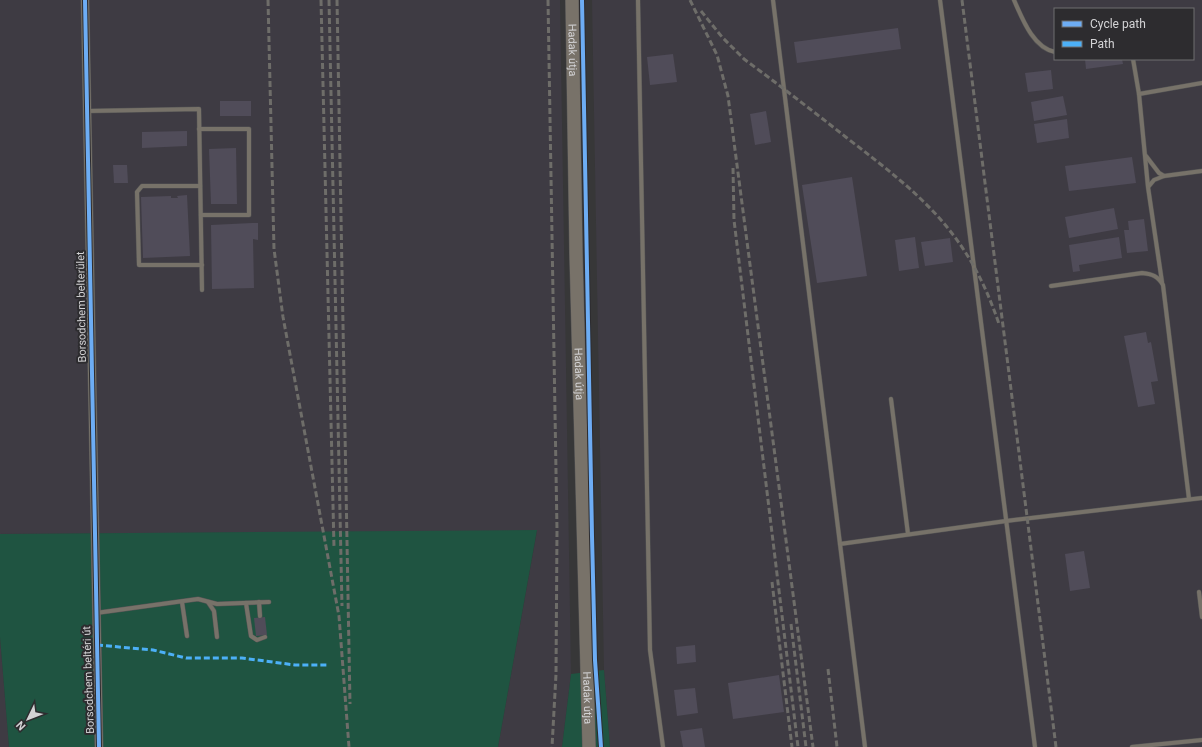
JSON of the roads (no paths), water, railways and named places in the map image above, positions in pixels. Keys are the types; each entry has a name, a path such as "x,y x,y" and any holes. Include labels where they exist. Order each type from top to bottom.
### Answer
{"main road":[{"name":"Hadak útja","path":"572,0 576,254 588,747"}],"street":[{"name":"Borsodchem belterület","path":"85,0 96,613"},
{"name":"Borsodchem beltéri út","path":"96,613 99,747"}],"lane":[{"path":"638,0 650,650 663,747"},
{"path":"773,0 865,747"},
{"path":"1014,0 1031,34 1046,49 1054,52"},
{"path":"940,1 1035,747"},
{"path":"1133,60 1139,94 1148,187 1189,499"},
{"path":"1139,94 1202,83"},
{"path":"87,111 199,109 202,290"},
{"path":"199,129 249,129 249,215 201,215"},
{"path":"1145,156 1159,173 1164,176"},
{"path":"1148,187 1154,180 1164,176 1202,171"},
{"path":"200,186 142,186 137,192 139,265 202,264"},
{"path":"1051,286 1142,274 1155,276 1162,285"},
{"path":"891,400 908,534"},
{"path":"840,544 1006,521 1202,498"},
{"path":"1199,592 1202,617"},
{"path":"96,613 202,599 217,604 269,602"},
{"path":"207,601 214,611 217,637"},
{"path":"182,602 187,636"},
{"path":"259,602 260,616"},
{"path":"246,603 251,636 257,640 265,637"},
{"path":"1132,747 1202,740"}],"railway":[{"path":"268,0 274,249 283,317 339,616 349,747"},
{"path":"321,0 334,547"},
{"path":"329,0 342,606"},
{"path":"337,0 350,704"},
{"path":"548,0 557,530 556,674 552,747"},
{"path":"690,0 717,55 728,96 813,747"},
{"path":"962,0 1056,747"},
{"path":"701,11 722,37 744,59 898,178 939,218 957,240 973,264 987,292 999,324"},
{"path":"733,168 734,220 798,747"},
{"path":"772,582 792,747"},
{"path":"791,624 806,747"},
{"path":"828,669 837,747"}]}
